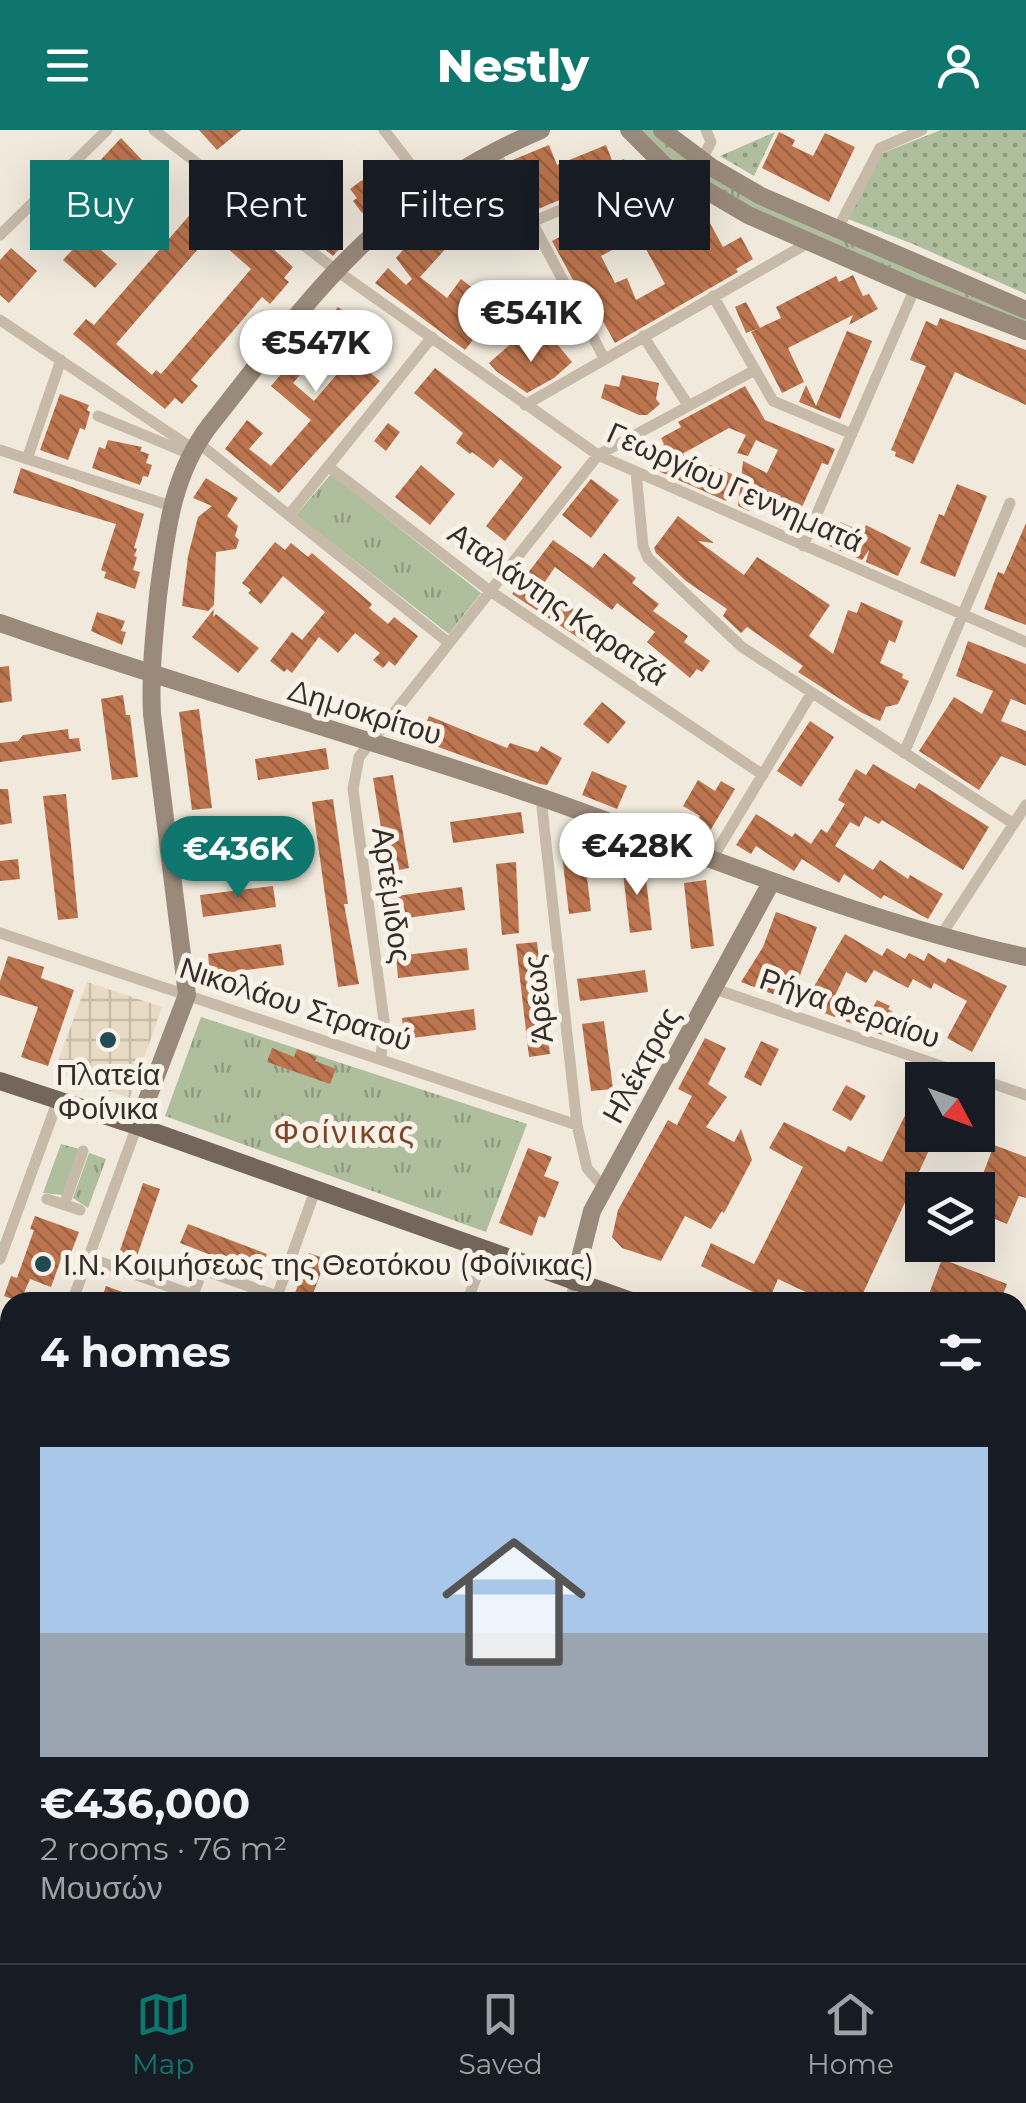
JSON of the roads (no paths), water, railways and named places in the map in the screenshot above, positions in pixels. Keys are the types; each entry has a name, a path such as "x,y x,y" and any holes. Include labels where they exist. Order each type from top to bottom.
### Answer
{"main road":[{"path":"482,160 541,130"},
{"path":"629,130 660,160"},
{"path":"662,130 700,160"},
{"path":"710,166 760,196 1026,310"},
{"path":"710,195 808,243 1026,331"},
{"path":"137,1126 187,995 152,714 151,675 171,506 193,448 337,271 363,245"},
{"name":"Δημοκρίτου","path":"0,623 151,675 541,798 940,937 1026,957"},
{"name":"Ηλέκτρας","path":"574,1282 587,1224 604,1188 772,881"},
{"path":"0,1081 604,1292"}],"street":[{"path":"0,236 107,130"},
{"path":"384,130 408,160"},
{"path":"702,160 711,142 706,130"},
{"path":"837,230 880,148 922,130"},
{"name":"Γεωργίου Γεννηματά","path":"163,133 337,271 598,454 1026,642"},
{"path":"495,152 499,160"},
{"path":"539,235 604,358"},
{"path":"526,406 808,243"},
{"path":"803,546 914,288"},
{"path":"713,296 772,401 852,434"},
{"path":"0,320 289,515 449,643"},
{"path":"289,515 432,336"},
{"path":"643,336 688,405"},
{"path":"27,459 60,360"},
{"path":"598,454 755,370"},
{"path":"98,416 193,448"},
{"path":"0,450 171,506"},
{"name":"Αρτέμιδος","path":"381,1058 384,1020 353,788 357,762 598,454"},
{"name":"Αταλάντης Καρατζά","path":"328,467 490,591 763,776"},
{"path":"636,472 643,546 648,558 721,630 811,694 1014,824"},
{"path":"904,752 1010,503"},
{"path":"712,859 811,694"},
{"name":"Άρεως","path":"541,798 576,1126 587,1168 604,1188"},
{"path":"940,937 1026,805"},
{"name":"Νικολάου Στρατού","path":"0,934 576,1126"},
{"name":"Ρήγα Φεραίου","path":"715,989 1026,1095"},
{"path":"0,1260 58,1100"},
{"path":"76,1292 137,1126"},
{"path":"64,1204 82,1150"},
{"path":"279,1292 315,1191"},
{"path":"48,1199 80,1210"},
{"path":"471,1292 486,1251"},
{"path":"89,1258 174,1292"},
{"path":"194,1292 200,1276 209,1272 259,1292"},
{"path":"572,1292 574,1282"}],"place":[{"name":"Πλατεία Φοίνικα","path":"108,1040"},
{"name":"Ι.Ν. Κοιμήσεως της Θεοτόκου (Φοίνικας)","path":"43,1264"}],"district":[{"name":"Φοίνικας","path":"345,1131"}]}
